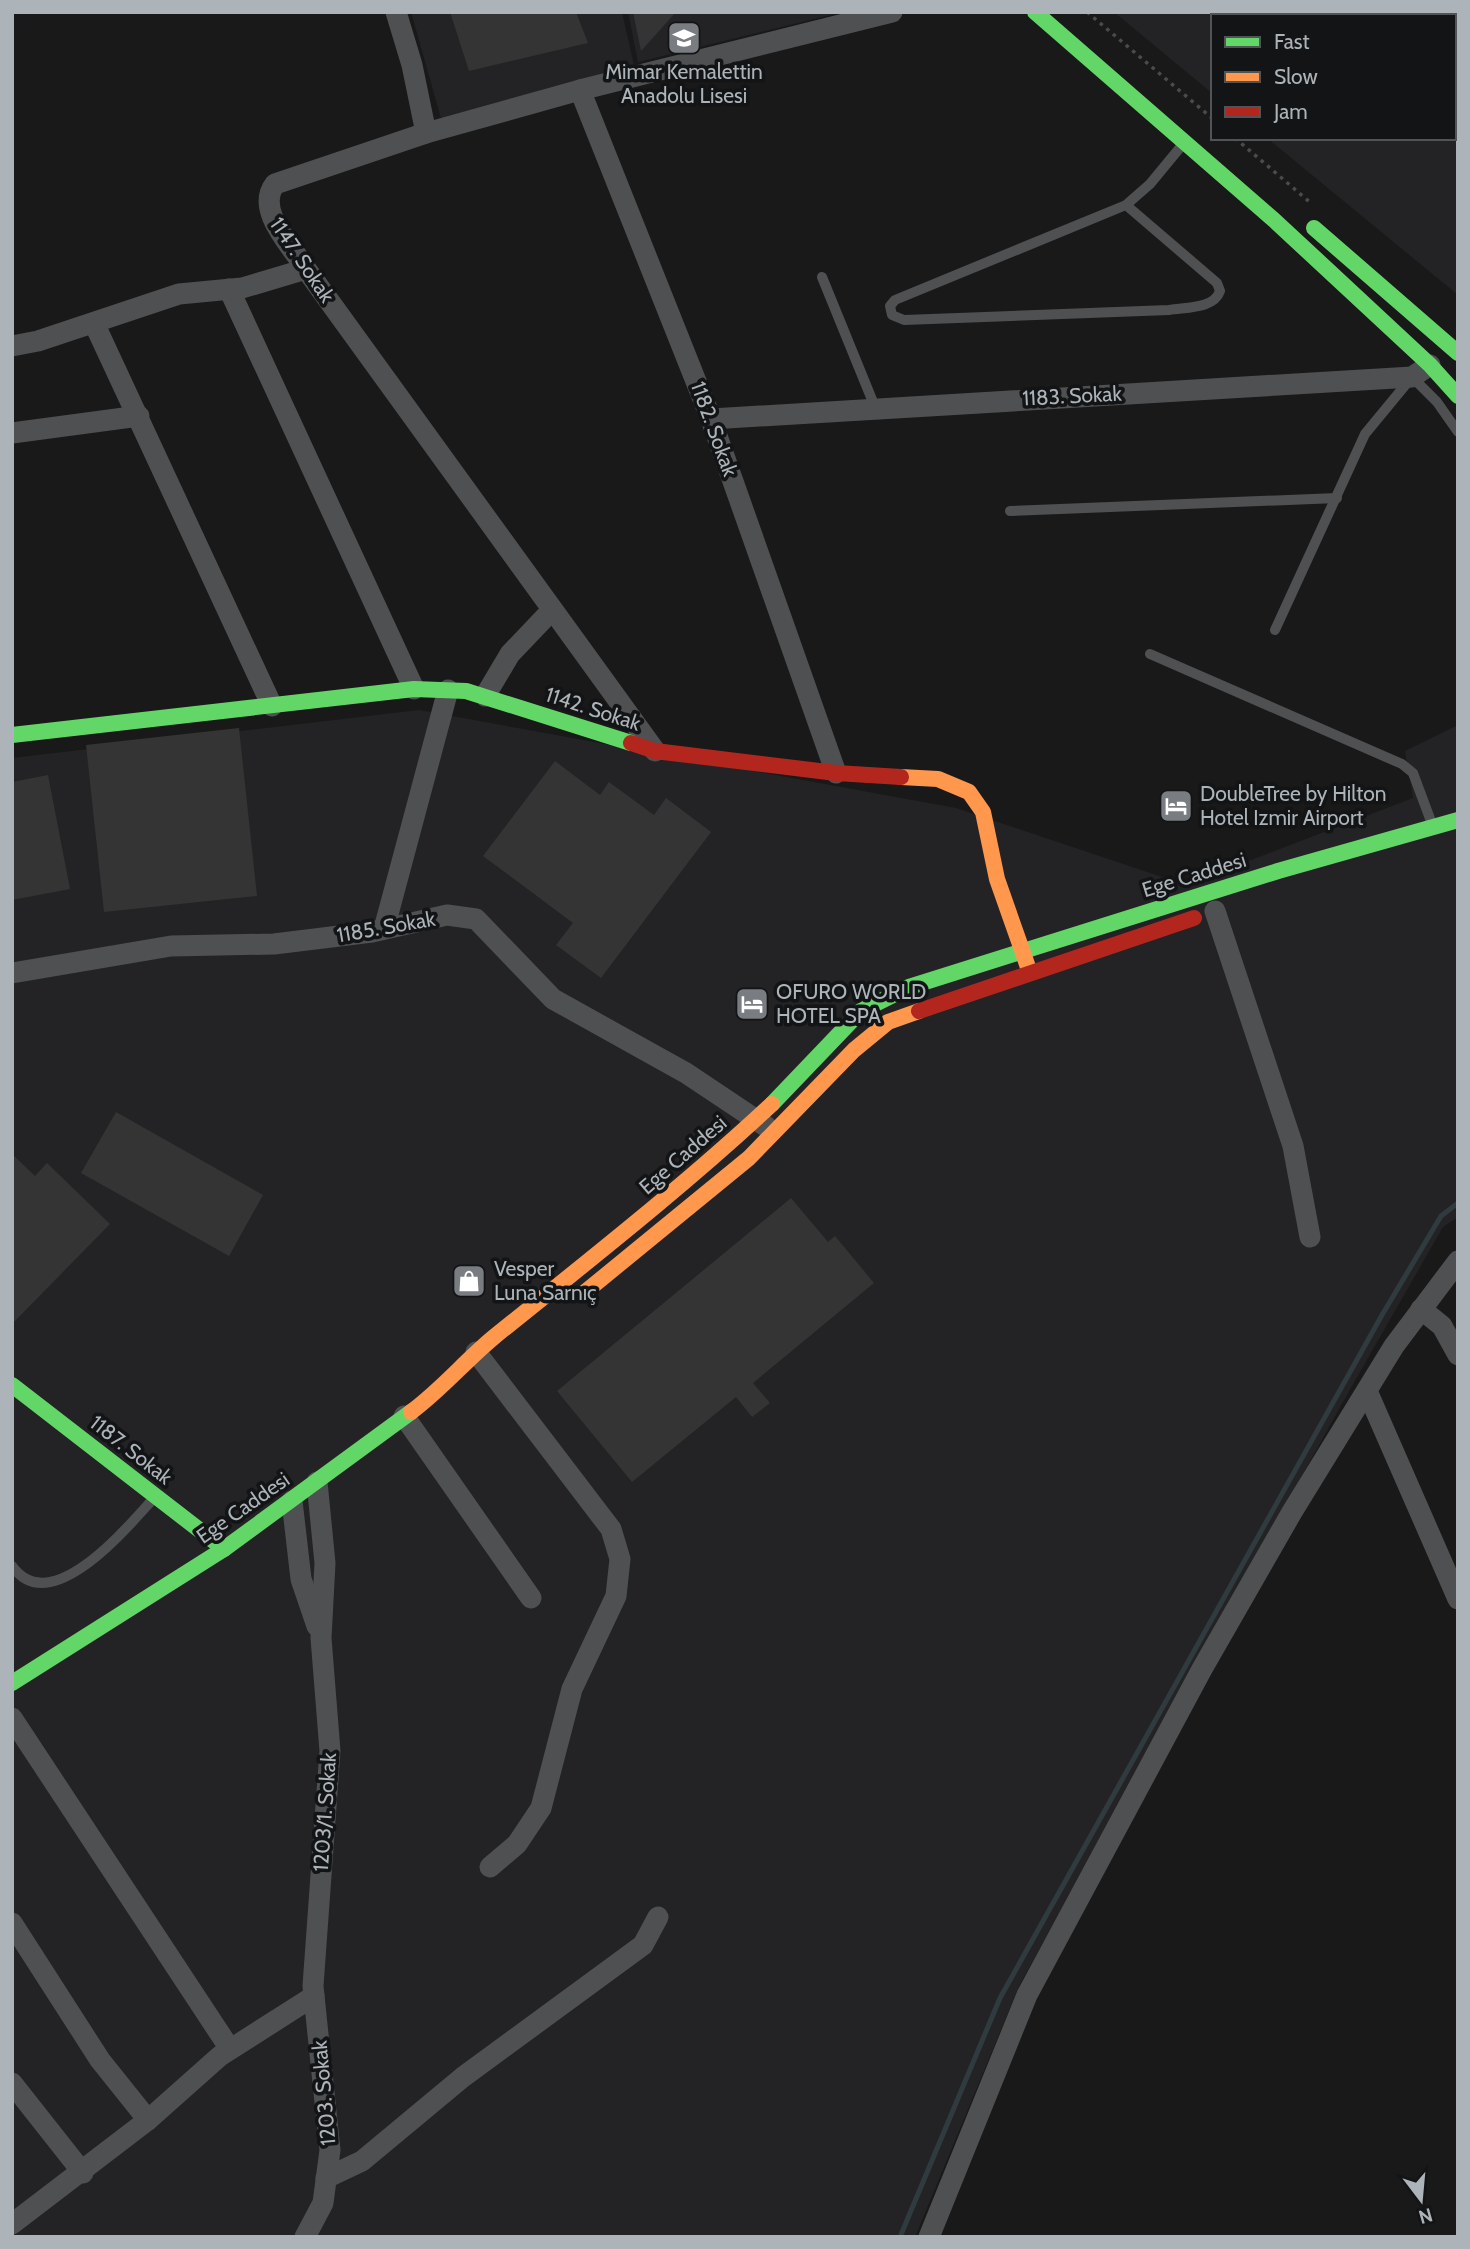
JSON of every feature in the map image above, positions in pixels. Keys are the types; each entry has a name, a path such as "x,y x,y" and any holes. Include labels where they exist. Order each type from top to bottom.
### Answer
{"street":[{"path":"396,12 412,65 426,133"},
{"name":"1147. Sokak","path":"655,751 551,611 306,269 268,209 267,194 275,184 426,133 580,90 892,12"},
{"path":"1035,12 1184,142 1430,365 1458,396"},
{"path":"1059,12 1101,47"},
{"name":"1182. Sokak","path":"580,90 711,419 836,774"},
{"path":"1298,214 1458,353"},
{"path":"12,346 94,323 179,294 229,289 306,269"},
{"path":"229,289 414,689"},
{"path":"94,323 272,706"},
{"name":"1183. Sokak","path":"711,419 1412,376 1430,365"},
{"path":"12,433 139,416"},
{"path":"485,696 510,654 551,611"},
{"name":"1142. Sokak","path":"12,734 414,689 448,690 485,696 655,751 836,774 938,779 969,792 983,812 997,879 1030,974"},
{"path":"384,929 448,690"},
{"name":"Ege Caddesi","path":"12,1683 224,1549 404,1416 489,1360 755,1120 861,1012 909,986 1278,871 1458,820"},
{"path":"576,1299 749,1158 854,1050 888,1022 1222,910 1293,1146 1310,1237"},
{"name":"1185. Sokak","path":"12,972 171,946 274,944 384,929 447,915 476,919 553,999 686,1073 774,1132"},
{"path":"929,2237 1027,1995 1209,1657 1292,1512 1367,1391 1421,1309 1458,1261"},
{"path":"1421,1309 1442,1326 1458,1355"},
{"path":"489,1360 611,1530 620,1559 616,1596 572,1689 541,1808 517,1844 490,1867"},
{"name":"1187. Sokak","path":"12,1385 224,1549"},
{"path":"1367,1391 1458,1599"},
{"path":"404,1416 531,1598"},
{"name":"1203/1. Sokak","path":"314,1991 330,1751 321,1638 325,1563 317,1482"},
{"name":"1203/1. Sokak","path":"292,1501 301,1578 321,1638"},
{"path":"12,1718 230,2049"},
{"path":"326,2178 362,2161 463,2077 643,1945 658,1917"},
{"path":"12,1923 100,2060 148,2120"},
{"path":"15,2216 83,2173 230,2049 314,1991"},
{"name":"1203. Sokak","path":"305,2237 323,2203 330,2150 314,1991"},
{"path":"12,2083 83,2173"}],"lane":[{"path":"1126,205 1217,283 1220,291 1217,299 1210,304 1169,310 904,320 892,315 890,306 895,300 1126,205 1150,184 1184,142"},
{"path":"822,276 875,407"},
{"path":"1275,630 1365,434 1412,376 1437,402 1458,432"},
{"path":"1010,511 1337,498"},
{"path":"1150,654 1402,764 1413,774 1434,828"},
{"path":"12,1566 16,1572 40,1583 75,1575 108,1547 156,1496"}],"path":[{"path":"1087,12 1211,117"}],"shaded area":[{"path":"411,12 622,12 634,65 442,122"},
{"name":"Mimar Kemalettin Anadolu Lisesi","path":"628,12 834,12 834,14 638,62"},
{"path":"1114,12 1458,12 1458,295 1269,140 1456,140 1456,14 1211,14 1211,92"},
{"path":"419,710 956,808 1186,885 1413,798 1405,751 1458,725 1458,1217 1443,1227 1348,1393 1020,1984 915,2237 12,2237 12,758"}],"building":[{"path":"450,12 576,12 588,43 469,71"},
{"path":"633,12 676,12 641,51"},
{"path":"239,728 257,896 104,912 86,745"},
{"path":"555,761 600,795 609,782 654,815 666,798 711,832 601,978 556,945 573,923 483,856"},
{"path":"48,775 70,889 12,900 12,782"},
{"path":"116,1112 263,1195 229,1256 81,1173"},
{"path":"12,1154 35,1176 47,1163 110,1224 12,1324"},
{"path":"791,1198 828,1242 835,1236 874,1283 753,1383 770,1403 752,1417 736,1397 632,1482 557,1391"}],"waterway":[{"path":"900,2237 1000,1998 1382,1315 1441,1216 1458,1203"}],"traffic: fast":[{"path":"1035,12 1274,220 1430,365 1458,396"},
{"path":"1314,228 1458,353"},
{"path":"12,735 414,689 466,691 631,743"},
{"path":"772,1104 861,1011 909,987 1278,871 1458,820"},
{"path":"12,1385 224,1549"},
{"path":"12,1683 224,1549 411,1412"}],"traffic: slow":[{"path":"901,777 938,779 969,792 983,812 997,879 1029,970"},
{"path":"584,1293 749,1158 854,1050 888,1022 919,1011"},
{"path":"411,1412 494,1337 670,1194 772,1104"}],"traffic: jam":[{"path":"631,743 655,751 836,773 901,777"},
{"path":"919,1011 1194,918"}],"place":[{"name":"Mimar Kemalettin Anadolu Lisesi","path":"684,38"},
{"name":"DoubleTree by Hilton Hotel Izmir Airport","path":"1176,806"},
{"name":"OFURO WORLD HOTEL SPA","path":"752,1004"},
{"name":"Vesper Luna Sarnıç","path":"469,1281"}]}
